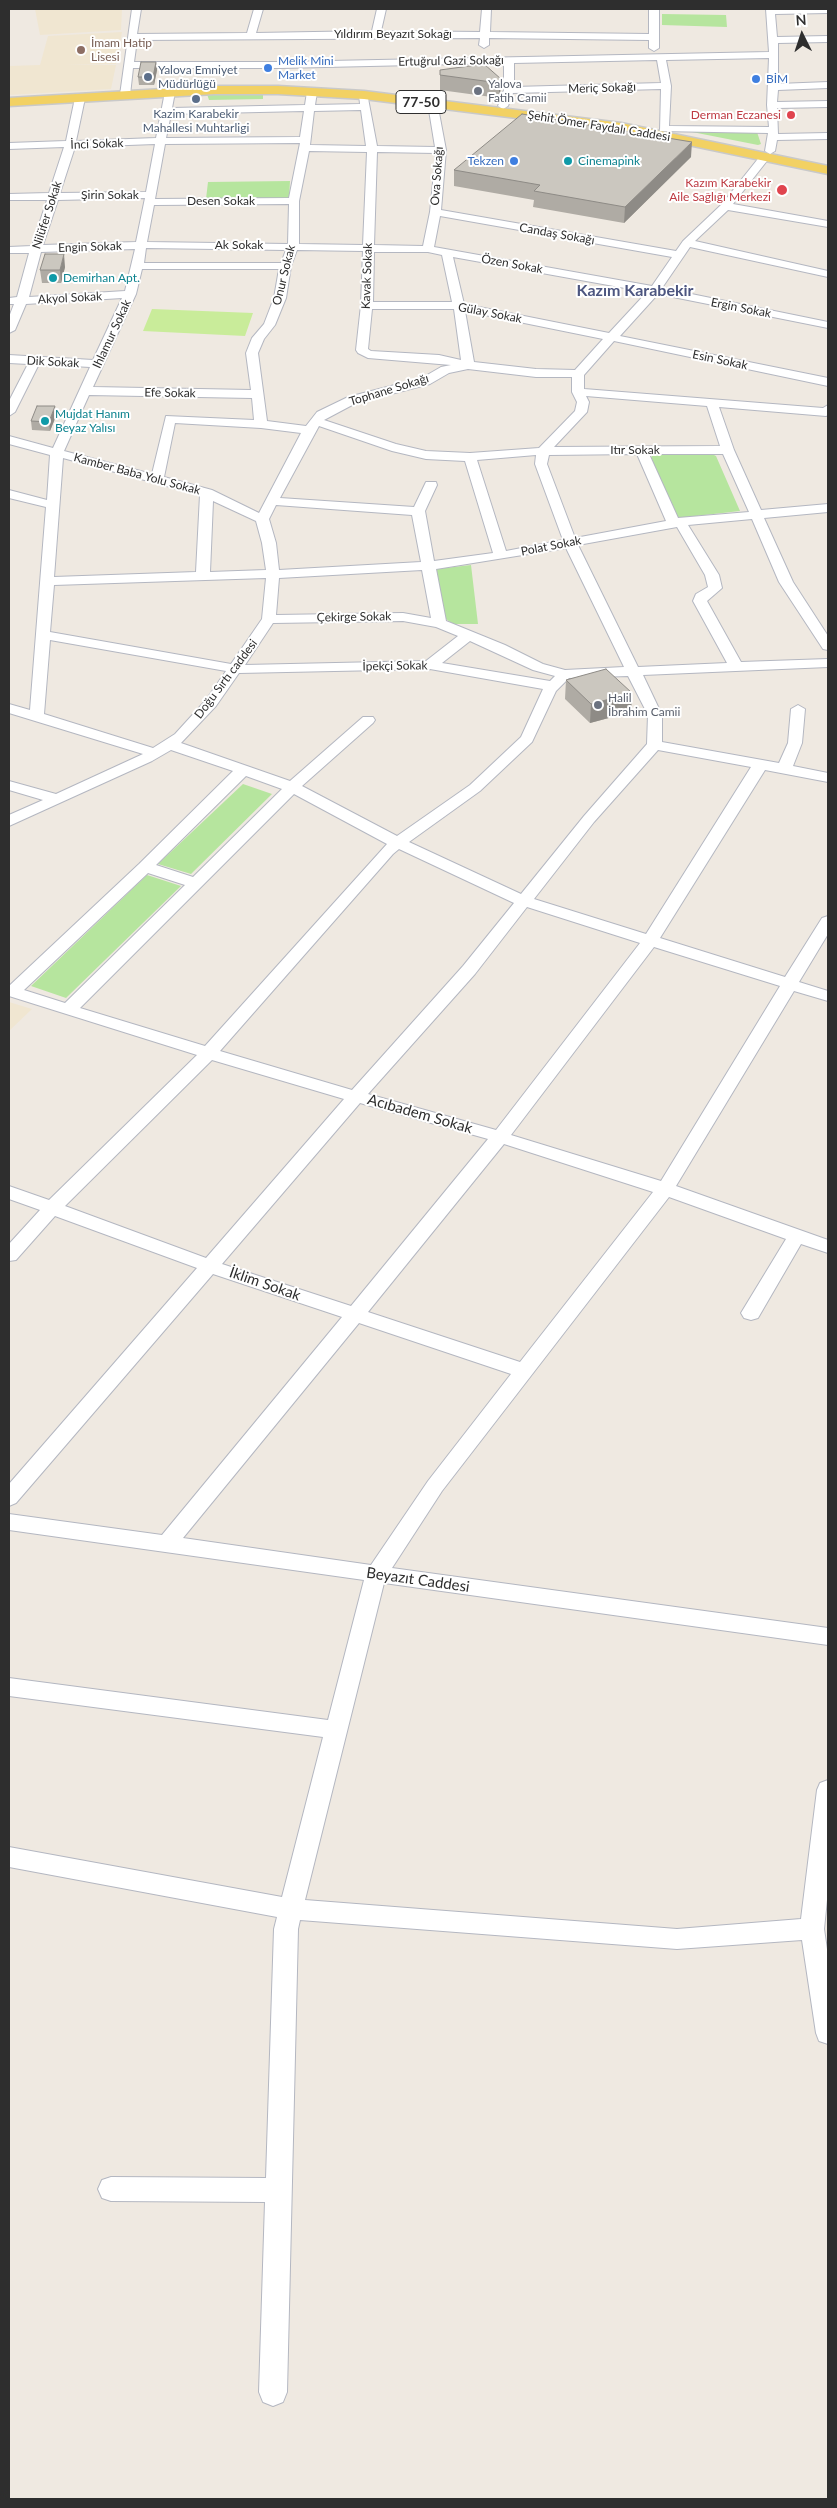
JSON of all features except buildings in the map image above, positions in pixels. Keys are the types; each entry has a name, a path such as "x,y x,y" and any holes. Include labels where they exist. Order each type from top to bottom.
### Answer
{"main road":[{"name":"Şehit Ömer Faydalı Caddesi","path":"9,101 215,84 280,84 368,90 503,106 664,129 828,170"},
{"name":"Şehit Ömer Faydalı Caddesi","path":"9,101 80,98 125,92 215,90 312,92 364,101 433,104 621,127 828,163"}],"street":[{"path":"125,92 136,9"},
{"path":"251,35 258,9"},
{"path":"376,34 381,9"},
{"path":"482,61 487,9"},
{"path":"654,9 653,37 666,86 664,129 828,136"},
{"path":"9,1498 356,1096 469,970 589,819 654,745 655,715 570,542 541,464 543,451 581,412 583,402 578,392 578,374 654,290 687,243 726,206 768,154 773,134 774,55 771,10 828,10"},
{"name":"Yıldırım Beyazıt Sokağı","path":"133,37 251,35 285,39 376,34 653,37"},
{"path":"773,40 828,39"},
{"name":"Ertuğrul Gazi Sokağı","path":"128,65 281,61 482,61 774,55"},
{"path":"503,106 509,90 509,60"},
{"path":"773,87 828,85"},
{"name":"Meriç Sokağı","path":"509,90 666,86"},
{"name":"Ihlamur Sokak","path":"37,716 57,452 134,284 170,92"},
{"name":"Onur Sokak","path":"261,424 252,353 258,338 268,325 280,298 285,266 293,246 294,201 305,144 312,92"},
{"name":"Nilüfer Sokak","path":"9,330 22,300 36,249 70,145 80,98"},
{"path":"167,110 310,108 364,101"},
{"name":"Kavak Sokak","path":"364,101 372,149 366,305 362,350 368,354 439,359 468,365"},
{"name":"Ova Sokağı","path":"428,249 435,212 441,150 433,104"},
{"path":"772,105 828,104"},
{"name":"İnci Sokak","path":"9,146 162,141 305,144 372,149 441,150"},
{"name":"Şirin Sokak","path":"9,197 53,196 150,199"},
{"name":"Desen Sokak","path":"150,199 294,201"},
{"path":"726,206 828,224"},
{"name":"Candaş Sokağı","path":"435,212 678,255"},
{"path":"687,243 828,274"},
{"name":"Ak Sokak","path":"141,245 293,246 368,249"},
{"name":"Engin Sokak","path":"9,250 141,245"},
{"name":"Özen Sokak","path":"368,249 428,249 654,290"},
{"path":"447,253 459,306 468,365"},
{"path":"136,266 285,266"},
{"name":"Ergin Sokak","path":"654,290 828,325"},
{"name":"Akyol Sokak","path":"9,301 130,294"},
{"name":"Gülay Sokak","path":"366,305 459,306 612,337"},
{"name":"Esin Sokak","path":"612,337 828,382"},
{"name":"Dik Sokak","path":"9,360 98,364"},
{"path":"9,412 35,361"},
{"name":"Tophane Sokağı","path":"312,425 321,416 352,400 418,383 445,370 468,365 536,373 578,374"},
{"name":"Efe Sokak","path":"84,392 256,394"},
{"path":"578,392 711,401 827,412"},
{"path":"711,401 728,450 786,582 828,646"},
{"name":"Itır Sokak","path":"157,479 170,420 312,425 426,455 470,456 543,451 728,450"},
{"path":"262,519 312,425"},
{"name":"Kamber Baba Yolu Sokak","path":"9,440 207,493 262,519"},
{"path":"641,450 677,523 712,575 715,588 701,597 700,601 736,667"},
{"path":"470,456 501,556"},
{"path":"431,485 418,511 439,623"},
{"path":"203,576 207,493"},
{"path":"9,494 53,505"},
{"path":"273,501 418,511"},
{"name":"Polat Sokak","path":"47,581 273,574 429,566 501,556 677,523 828,508"},
{"name":"Doğu Sırtı caddesi","path":"9,821 156,753 180,737 211,703 269,619 273,574 269,543 262,519"},
{"name":"Çekirge Sokak","path":"269,619 403,617 439,623 538,667 565,674 828,663"},
{"path":"430,665 468,635"},
{"name":"İpekçi Sokak","path":"44,636 236,669 430,665 552,686"},
{"path":"9,1255 52,1208 209,1053 387,851 475,788 527,739 552,686 565,674"},
{"path":"9,708 156,753"},
{"path":"784,769 795,743 798,709"},
{"path":"69,1009 292,787 368,720"},
{"path":"169,744 292,787 398,843 524,901 828,996"},
{"path":"654,745 828,777"},
{"path":"167,1544 500,1137 650,941 760,765"},
{"path":"11,991 145,867 243,770"},
{"path":"9,785 57,799"},
{"path":"145,867 195,883"},
{"path":"273,2392 286,1930 376,1574 435,1486 665,1189 828,921"},
{"name":"Acıbadem Sokak","path":"11,991 298,1081 500,1137 665,1189 828,1247"},
{"name":"İklim Sokak","path":"9,1192 209,1266 524,1371"},
{"path":"751,1313 797,1236"},
{"name":"Beyazıt Caddesi","path":"9,1522 828,1637"},
{"path":"9,1687 337,1730"},
{"path":"828,1790 812,1928 828,2033"},
{"path":"9,1857 291,1909 677,1939 812,1928"},
{"path":"111,2189 279,2190"}],"shaded area":[{"name":"İmam Hatip Lisesi","path":"35,9 122,9 121,30 40,35"},
{"path":"122,32 116,64 65,65 116,65 111,89 9,95 9,66 40,65 48,36"},
{"path":"9,1002 32,1009 9,1031"}],"green space":[{"path":"662,14 726,15 727,27 662,25"},
{"path":"207,94 263,94 263,99 209,100"},
{"path":"687,131 757,132 761,144 758,145"},
{"path":"290,181 289,199 206,199 208,182"},
{"path":"152,309 253,313 245,336 143,331"},
{"path":"710,453 716,456 740,511 678,518 675,516 651,457 655,454"},
{"path":"471,565 478,624 453,624 446,619 436,569"},
{"path":"243,784 272,794 191,874 158,864"},
{"path":"147,875 181,886 66,998 31,986"}],"place":[{"name":"İmam Hatip Lisesi","path":"81,50"},
{"name":"Melik Mini Market","path":"268,68"},
{"name":"Yalova Emniyet Müdürlüğü","path":"148,77"},
{"name":"BİM","path":"756,79"},
{"name":"Yalova Fatih Camii","path":"478,91"},
{"name":"Kazim Karabekir Mahallesi Muhtarligi","path":"196,99"},
{"name":"Derman Eczanesi","path":"791,115"},
{"name":"Tekzen","path":"514,161"},
{"name":"Cinemapink","path":"568,161"},
{"name":"Kazım Karabekir Aile Sağlığı Merkezi","path":"782,190"},
{"name":"Demirhan Apt.","path":"53,278"},
{"name":"Mujdat Hanım Beyaz Yalısı","path":"45,421"},
{"name":"Halil İbrahim Camii","path":"598,705"}],"district":[{"name":"Kazım Karabekir","path":"635,291"}]}
